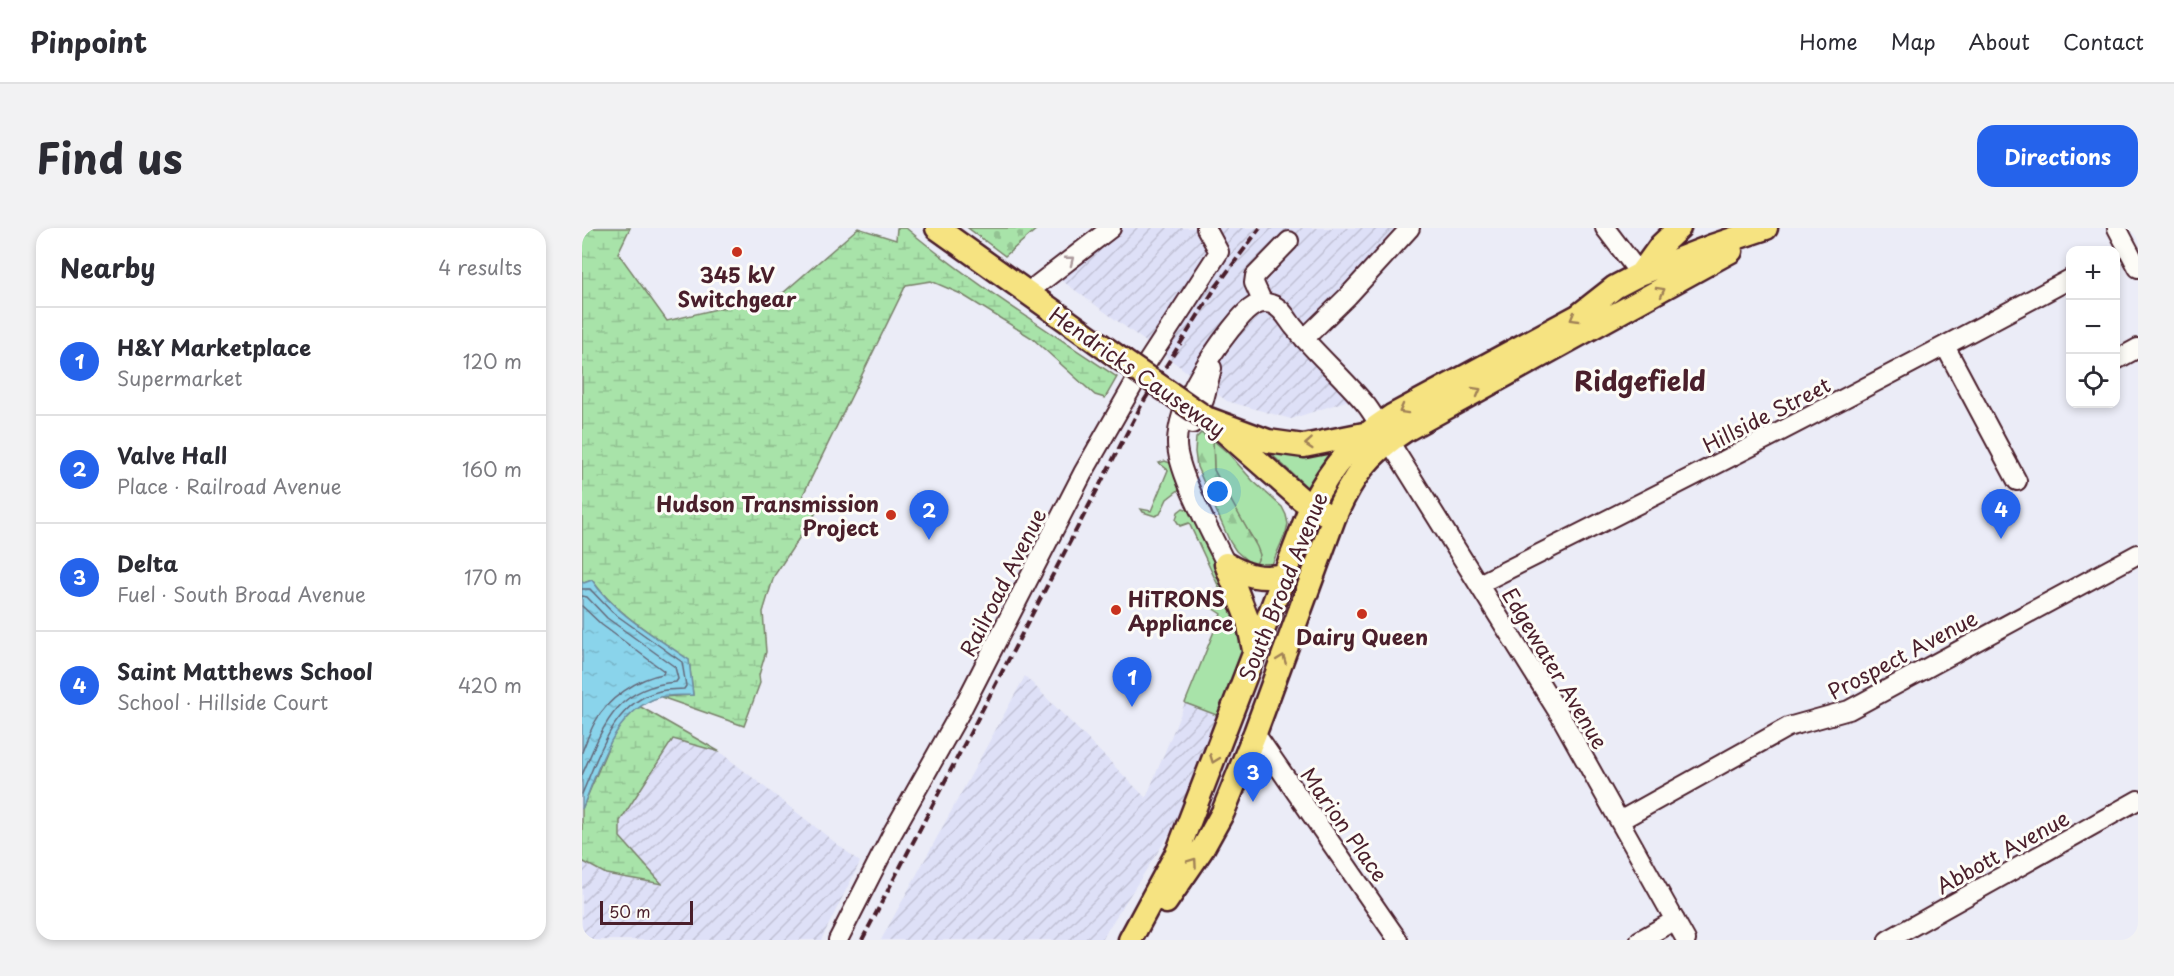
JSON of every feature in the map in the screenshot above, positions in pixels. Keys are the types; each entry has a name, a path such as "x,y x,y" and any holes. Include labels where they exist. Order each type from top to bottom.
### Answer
{"main road":[{"name":"Hendricks Causeway","path":"937,228 1206,418 1249,451 1311,506 1334,518"},
{"path":"1591,328 1619,301 1661,245 1679,228"},
{"path":"1591,328 1720,258 1766,228"},
{"name":"South Broad Avenue","path":"1130,940 1163,904 1203,848 1223,813 1334,518 1348,487 1369,458 1378,433 1578,316 1615,287 1640,274 1766,228"},
{"name":"South Broad Avenue","path":"1130,940 1176,857 1311,506 1336,464 1353,445 1591,328"},
{"path":"1206,418 1268,441 1304,446 1378,433"},
{"path":"1226,564 1259,578 1284,575"},
{"path":"1226,564 1248,621 1254,650"},
{"path":"1234,704 1240,722 1255,733"}],"street":[{"path":"1028,292 1111,228"},
{"name":"Railroad Avenue","path":"838,940 893,831 962,709 1094,453 1139,375 1219,252 1206,228"},
{"path":"1304,339 1348,296 1410,228"},
{"path":"1605,228 1640,274"},
{"path":"2117,228 2122,251 2138,268"},
{"path":"1226,564 1184,475 1177,443 1181,419 1192,392 1219,344 1248,310 1263,303 1254,284 1255,276 1289,241"},
{"name":"Hillside Street","path":"1479,584 1638,506 2066,281"},
{"name":"Edgewater Avenue","path":"1263,303 1272,304 1280,309 1304,339 1367,407 1378,433 1479,584 1560,716 1621,820 1686,940"},
{"path":"1945,346 2017,481"},
{"path":"2120,357 2138,348"},
{"name":"Prospect Avenue","path":"1621,820 1788,727 1849,710 2138,554"},
{"name":"Marion Place","path":"1255,733 1398,940"},
{"name":"Abbott Avenue","path":"1888,940 2138,800"},
{"path":"1640,940 1675,920"}],"shaded area":[{"path":"1118,228 1412,228 1306,344 1355,398 1291,419 1227,401 1057,277"},
{"path":"1025,676 1146,798 1185,703 1220,717 1181,816 1101,940 881,940"},
{"path":"673,738 720,752 860,862 821,940 582,940 582,861 606,874 661,883 620,837 620,821"}],"green space":[{"path":"582,228 630,228 618,253 667,321 783,293 858,228 896,240 897,228 906,228 983,287 1117,377 1105,398 1095,395 1032,338 961,294 931,281 906,285 803,495 817,511 774,576 763,612 766,652 759,675 760,683 744,726 661,697 693,695 689,660 624,614 592,580 582,582"},
{"path":"968,228 1038,228 1005,256"},
{"path":"1201,433 1213,440 1214,470 1257,547 1260,555 1256,564 1251,564 1236,551 1230,542 1197,467 1196,438"},
{"path":"1213,440 1282,507 1286,515 1288,524 1286,532 1273,562 1266,568 1251,564 1255,542 1214,470"},
{"path":"1269,452 1330,452 1331,453 1308,488"},
{"path":"1165,461 1170,463 1181,488 1167,499 1160,514 1155,516 1141,509 1151,511 1168,470 1159,463"},
{"path":"1183,508 1192,511 1243,622 1244,649 1219,716 1185,703 1221,614 1212,608 1215,601 1223,596 1189,523 1180,526 1176,520 1178,512"},
{"path":"639,706 720,752 673,739 620,821 620,837 662,884 606,874 582,861 582,809 615,731"}],"water":[{"path":"592,580 624,614 689,660 693,695 660,697 644,704 630,715 610,743 582,809 582,582"}],"railway":[{"path":"862,940 1142,404 1216,287 1260,228"}],"place":[{"name":"345 kV Switchgear","path":"737,252"},
{"name":"Hudson Transmission Project","path":"891,515"},
{"name":"Saint Matthews School","path":"2001,539"},
{"name":"Valve Hall","path":"929,540"},
{"name":"HiTRONS Appliance","path":"1116,610"},
{"name":"Dairy Queen","path":"1362,614"},
{"name":"H&Y Marketplace","path":"1132,707"},
{"name":"Delta","path":"1253,802"}],"district":[{"name":"Ridgefield","path":"1640,379"}]}
